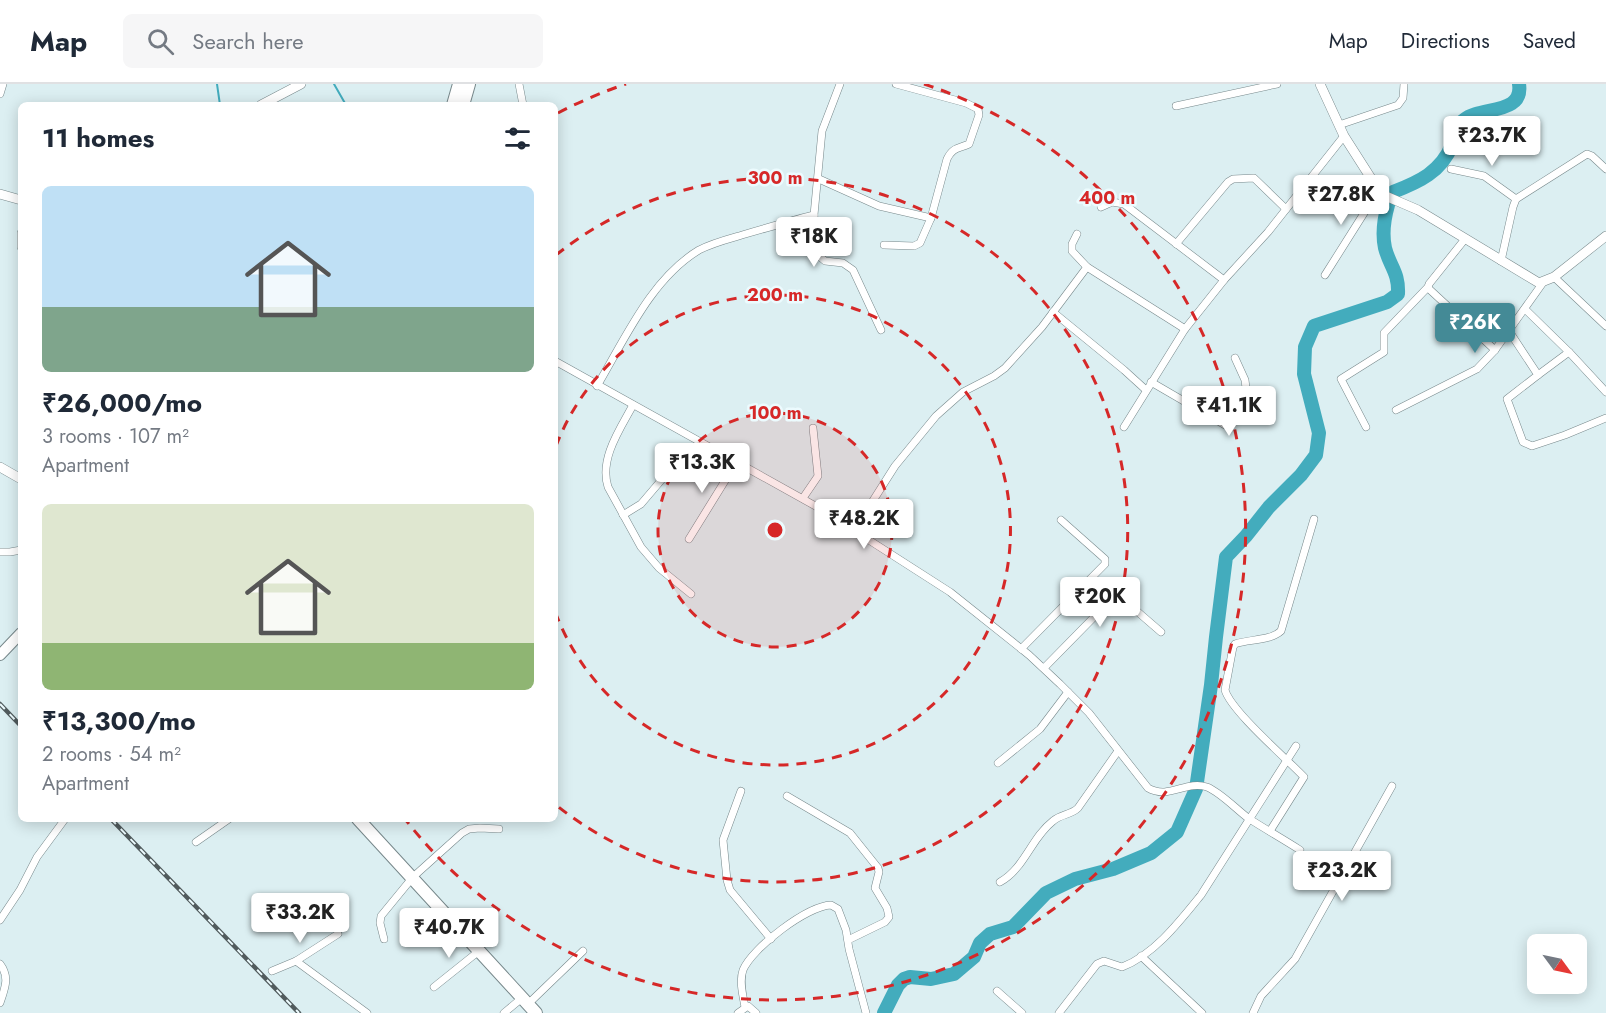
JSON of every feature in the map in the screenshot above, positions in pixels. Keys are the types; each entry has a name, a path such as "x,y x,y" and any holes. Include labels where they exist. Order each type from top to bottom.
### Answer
{"highway":[{"path":"454,102 459,84"},
{"path":"464,102 469,84"},
{"path":"361,822 529,1005"}],"main road":[{"path":"0,655 18,636"}],"street":[{"path":"0,94 3,84"},
{"path":"267,102 301,84"},
{"path":"519,84 522,102"},
{"path":"840,84 822,131 819,179 813,215 816,248 819,256 825,261 843,263 853,270 881,330"},
{"path":"884,245 914,246 920,243 932,218 951,150 969,144 979,115 978,109 966,103 896,84"},
{"path":"1176,106 1276,84"},
{"path":"1320,84 1344,136 1378,191 1418,210 1542,284"},
{"path":"1339,125 1398,105 1403,98 1404,84"},
{"path":"1124,427 1185,329 1224,280 1268,232 1344,136"},
{"path":"1501,261 1516,199 1587,154 1606,169"},
{"path":"1451,169 1484,176 1516,199"},
{"path":"1176,244 1233,179 1254,178 1286,209"},
{"path":"819,179 879,206 932,218"},
{"path":"1325,275 1378,191"},
{"path":"0,194 18,200"},
{"path":"1101,207 1112,202 1124,204 1224,280"},
{"path":"597,386 639,314 661,284 699,250 721,241 813,215"},
{"path":"1077,234 1072,244 1072,251 1087,267 1185,329"},
{"path":"1396,410 1478,369 1509,332 1542,284 1606,236"},
{"path":"1366,427 1341,380 1384,352 1384,333 1428,287 1465,239"},
{"path":"855,529 896,466 936,416 963,392 1005,368 1053,312 1087,267"},
{"path":"1554,277 1606,326"},
{"path":"1428,287 1495,350"},
{"path":"1525,309 1606,392"},
{"path":"1053,312 1124,369 1146,390"},
{"path":"1509,332 1538,375"},
{"path":"1569,352 1507,400 1521,437 1527,445 1532,446 1606,418"},
{"path":"1151,382 1221,425 1225,425 1246,388 1245,380 1235,358"},
{"path":"558,363 803,498 855,529 950,592 1044,668 1089,713 1142,783 1156,793 1193,786 1206,787 1249,818 1300,850"},
{"path":"633,405 620,430 604,476 637,541 653,561 691,594"},
{"path":"803,498 818,476 813,428"},
{"path":"689,539 736,463"},
{"path":"0,467 18,477"},
{"path":"623,515 640,504 664,477"},
{"path":"1270,831 1304,777 1286,761 1225,693 1233,647 1236,643 1267,637 1281,631 1314,519"},
{"path":"1021,649 1105,564 1105,559 1061,520"},
{"path":"0,552 18,551"},
{"path":"1044,668 1096,615 1121,600 1124,600 1161,632"},
{"path":"998,763 1040,729 1068,692"},
{"path":"1059,1013 1099,963 1104,961 1122,967 1141,956 1175,925 1201,895 1296,746"},
{"path":"1000,882 1015,871 1053,821 1078,808 1118,751"},
{"path":"1253,1013 1261,996 1295,959 1392,786"},
{"path":"741,791 723,840 727,880 730,890 771,939"},
{"path":"787,796 850,832 878,868 875,888 889,916 885,922 848,940"},
{"path":"0,920 20,890 37,857 63,822"},
{"path":"196,842 225,822"},
{"path":"384,939 380,923 381,916 413,878 462,833 470,829 499,828"},
{"path":"745,1007 741,978 744,968 763,945 803,914 817,907 831,905 838,909 842,917 866,1013"},
{"path":"272,971 296,962 338,934"},
{"path":"434,987 479,951"},
{"path":"504,1013 529,1005 583,951"},
{"path":"1141,956 1202,1013"},
{"path":"296,962 367,1013"},
{"path":"0,964 5,971 7,982 0,1003"},
{"path":"997,991 1022,1013"},
{"path":"738,1013 745,1007 751,1007 756,1013"}],"waterway":[{"path":"217,84 220,102"},
{"path":"334,84 344,102"},
{"path":"1393,192 1420,180 1442,162 1464,120 1515,101 1519,94 1519,84"},
{"path":"884,1013 898,985 904,979 910,977 931,979 954,974 974,957 980,943 990,934 1013,927 1046,893 1075,879 1113,869 1151,853 1177,832 1196,789 1226,557 1269,507 1301,475 1316,455 1319,433 1304,374 1305,347 1314,326 1387,302 1398,294 1396,275 1384,243 1385,216 1388,205"}],"railway":[{"path":"0,704 18,723"},
{"path":"114,822 299,1013"}]}
